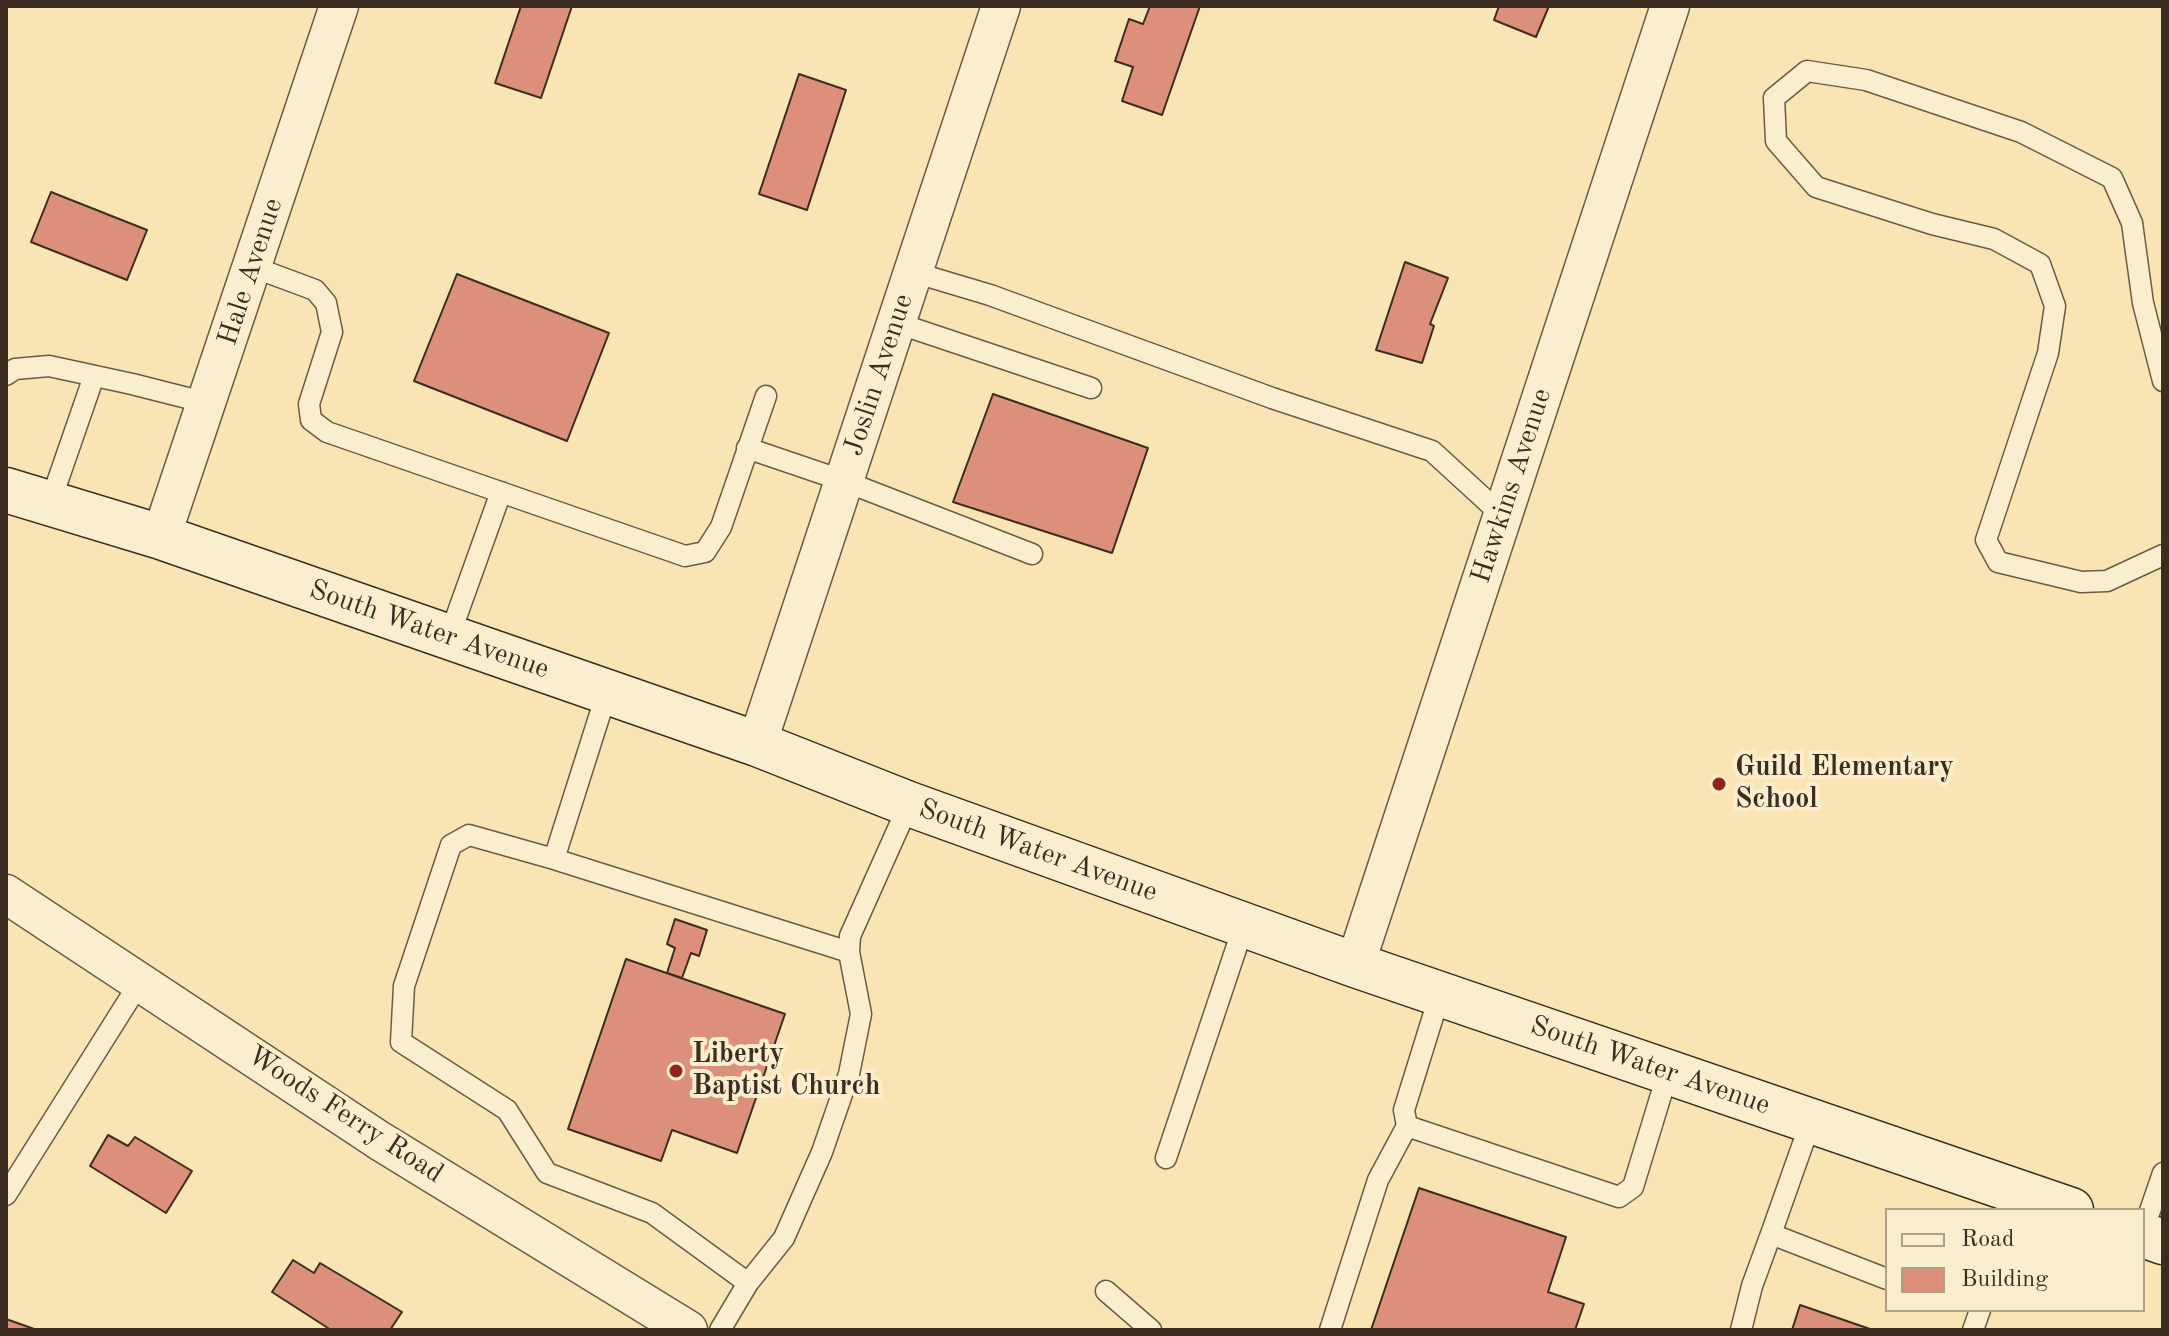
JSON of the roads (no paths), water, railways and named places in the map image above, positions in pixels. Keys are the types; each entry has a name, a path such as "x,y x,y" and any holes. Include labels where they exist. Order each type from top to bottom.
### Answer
{"main road":[{"name":"South Water Avenue","path":"6,490 161,537 757,744 909,804 1355,965 1811,1121 2017,1201 2059,1208"}],"street":[{"name":"Hale Avenue","path":"161,537 339,6"},
{"name":"Joslin Avenue","path":"757,744 1001,6"},
{"name":"Hawkins Avenue","path":"1355,965 1670,6"},
{"name":"Woods Ferry Road","path":"6,894 380,1141 688,1330"}],"lane":[{"path":"2163,381 2143,303 2132,223 2112,178 2021,132 1866,80 1807,71 1774,98 1776,141 1816,187 1932,224 1994,239 2040,264 2055,306 2048,353 1986,540 1998,562 2081,582 2107,581 2163,555"},
{"path":"253,267 315,290 326,303 332,332 309,404 311,420 327,432 685,556 705,552 721,527 766,396"},
{"path":"913,272 990,295 1272,398 1432,451 1503,516"},
{"path":"897,323 1091,388"},
{"path":"6,375 15,369 49,366 207,403"},
{"path":"50,503 94,376"},
{"path":"747,448 844,481 1032,554"},
{"path":"449,637 501,492"},
{"path":"554,859 607,692"},
{"path":"720,1330 748,1283 784,1238 822,1152 849,1074 861,1014 849,952 850,936 909,804"},
{"path":"748,1283 652,1213 547,1173 507,1110 401,1042 404,986 451,845 469,835 849,952"},
{"path":"1166,1158 1244,925"},
{"path":"6,1195 140,982"},
{"path":"1330,1330 1378,1180 1407,1126 1404,1110 1440,994"},
{"path":"1407,1126 1619,1197 1633,1187 1668,1072"},
{"path":"1741,1330 1752,1286 1811,1121"},
{"path":"2145,1227 2163,1173"},
{"path":"1771,1234 1885,1278"},
{"path":"1106,1291 1151,1330"}],"place":[{"name":"Guild Elementary School","path":"1719,784"},
{"name":"Liberty Baptist Church","path":"676,1071"}]}
